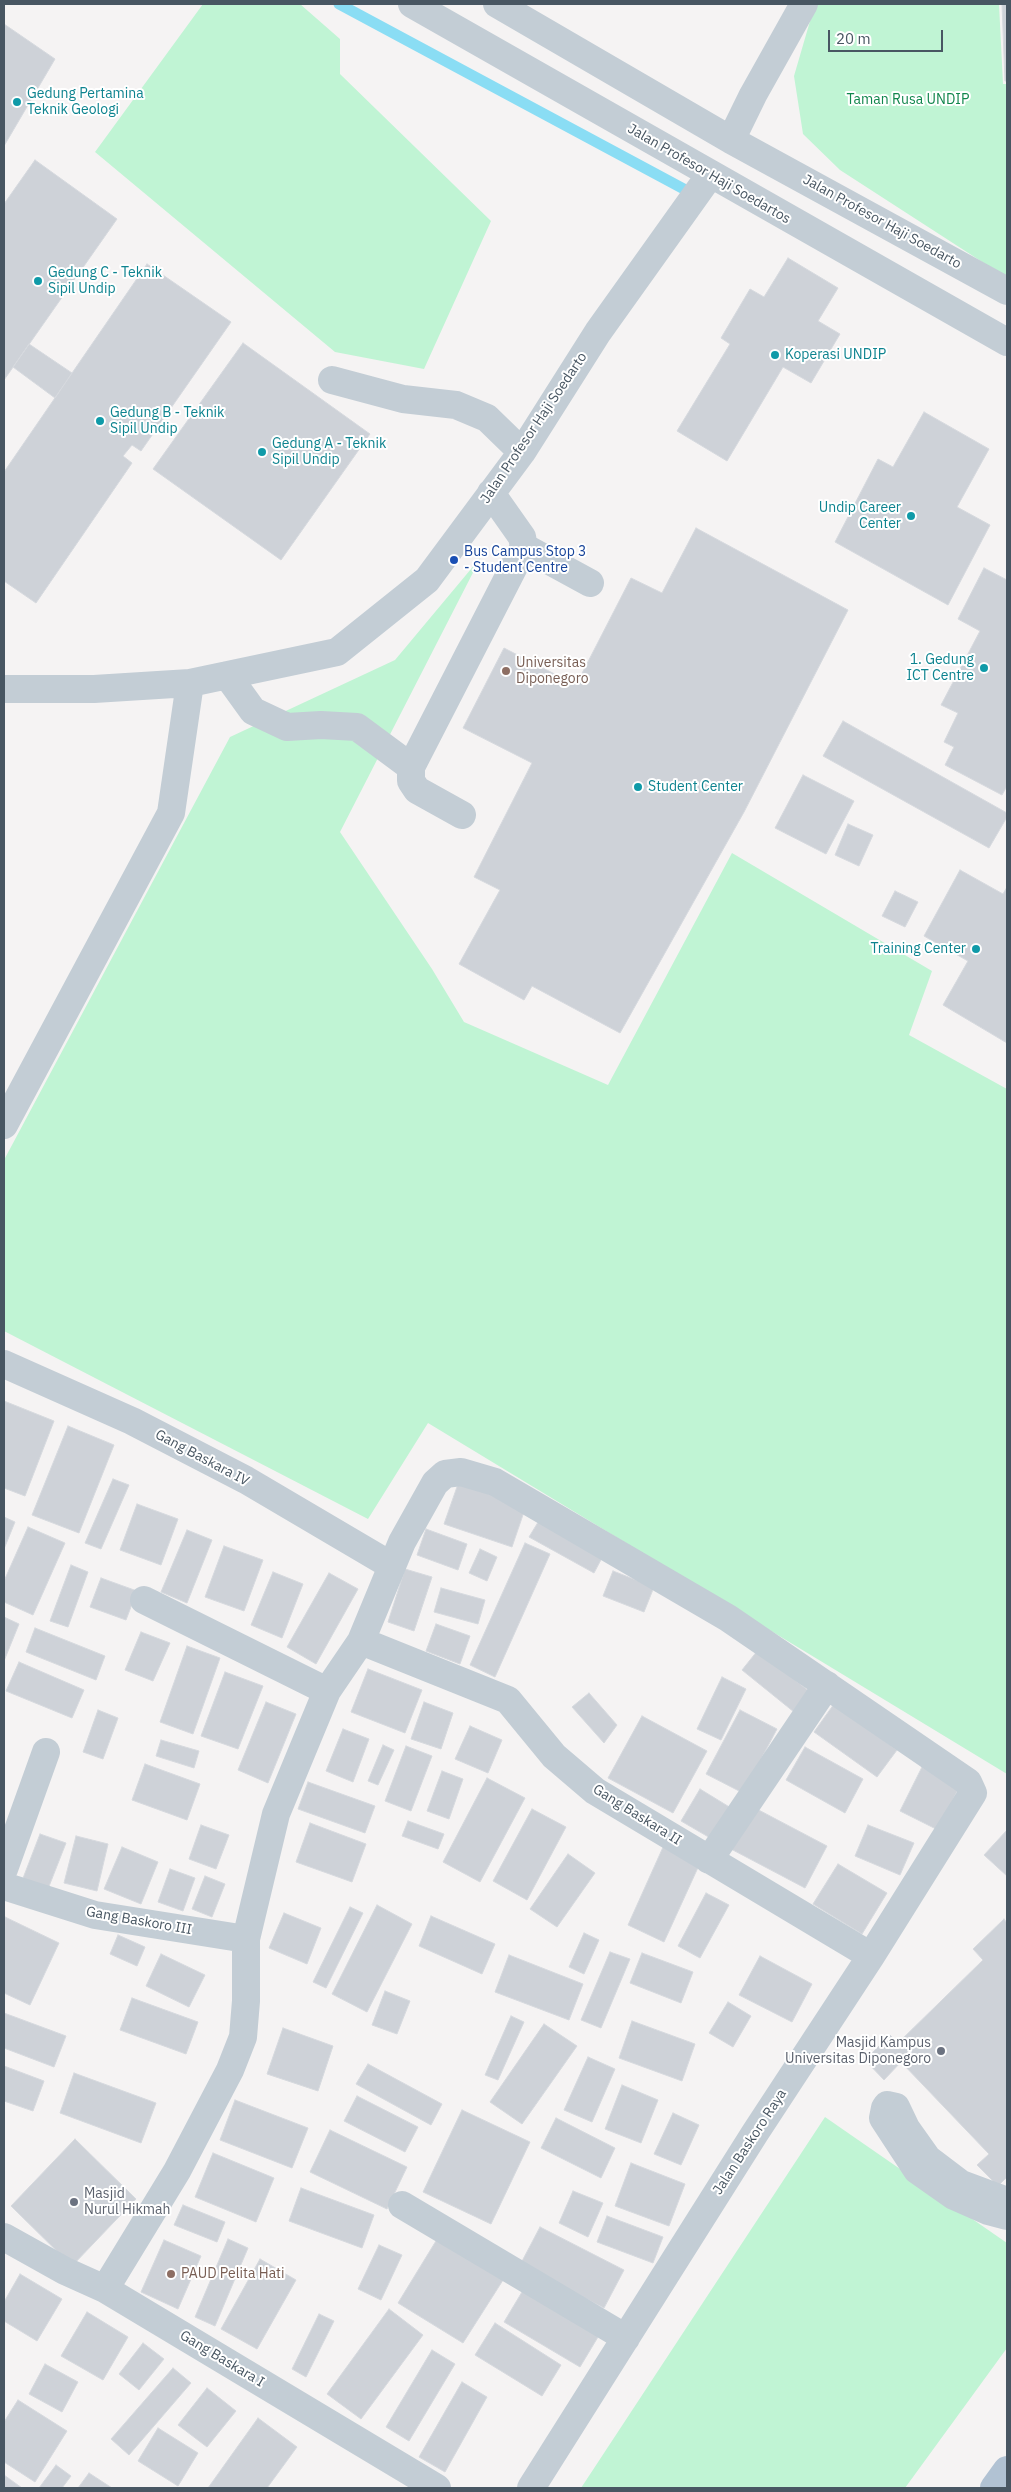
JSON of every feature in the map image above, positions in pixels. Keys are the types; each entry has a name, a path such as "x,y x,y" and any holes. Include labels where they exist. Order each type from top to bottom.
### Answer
{"main road":[{"path":"994,2488 1007,2470"}],"street":[{"name":"Jalan Profesor Haji Soedartos","path":"412,4 1007,342"},
{"name":"Jalan Profesor Haji Soedarto","path":"497,4 731,140 1007,291"},
{"path":"731,140 753,95 804,4"},
{"name":"Jalan Profesor Haji Soedarto","path":"4,689 94,689 190,683 337,652 427,580 522,452 598,332 710,175"},
{"path":"332,380 403,399 456,405 487,418 522,452"},
{"path":"462,815 417,790 411,781 411,767 524,547 522,536 491,493"},
{"path":"524,547 590,583"},
{"path":"226,675 253,711 287,728 321,725 357,727 411,767"},
{"path":"4,1125 171,813 190,683"},
{"name":"Gang Baskara IV","path":"4,1364 132,1421 246,1480 392,1566"},
{"path":"105,2289 177,2171 230,2070 243,2037 246,2001 246,1939 276,1814 328,1690 361,1641 402,1542 435,1483 445,1474 460,1472 496,1482 728,1618 827,1685 709,1860"},
{"path":"144,1600 328,1690"},
{"name":"Gang Baskara II","path":"361,1641 508,1700 554,1756 595,1791 871,1956"},
{"name":"Jalan Baskoro Raya","path":"532,2488 755,2133 871,1956 973,1793 968,1782 827,1685"},
{"path":"4,1869 46,1752"},
{"name":"Gang Baskoro III","path":"4,1886 95,1915 246,1939"},
{"path":"1007,2201 961,2184 928,2159 906,2128 896,2107 887,2105 883,2118 917,2170 954,2196 988,2211 1007,2216"},
{"path":"402,2205 626,2338"},
{"name":"Gang Baskara I","path":"4,2237 66,2271 105,2289 437,2488"}],"green space":[{"path":"203,4 300,4 340,39 340,74 491,221 424,369 335,352 95,152"},
{"name":"Taman Rusa UNDIP","path":"815,4 999,4 1003,84 1007,84 1007,278 840,170 803,134 794,76"},
{"path":"481,557 340,832 432,969 464,1022 608,1085 732,853 932,971 909,1035 1007,1089 1007,1774 428,1423 368,1519 4,1331 4,1160 230,737 395,660"},
{"path":"825,2117 1007,2243 1007,2348 905,2488 581,2488"}],"building":[{"path":"1002,4 1007,4 1007,81 1005,81"},
{"name":"Gedung Pertamina Teknik Geologi","path":"4,24 55,59 4,146"},
{"name":"Gedung C - Teknik Sipil Undip","path":"35,160 117,219 4,380 4,204"},
{"name":"Koperasi UNDIP","path":"788,258 838,288 818,321 840,334 811,383 783,367 727,461 677,431 730,344 721,338 750,289 764,297"},
{"name":"Gedung B - Teknik Sipil Undip","path":"147,264 231,322 141,451 132,445 123,456 132,463 36,603 4,581 4,472"},
{"name":"Gedung A - Teknik Sipil Undip","path":"243,343 370,434 281,560 153,469"},
{"path":"29,344 72,373 55,398 13,367"},
{"name":"Undip Career Center","path":"924,412 989,449 957,507 990,525 948,605 835,542 878,459 893,467"},
{"name":"Student Center","path":"696,528 848,610 744,812 620,1033 532,986 524,1000 459,964 500,890 474,877 532,763 463,728 504,648 576,685 631,578 662,593"},
{"name":"1. Gedung ICT Centre","path":"984,568 1007,580 1007,786 1002,795 945,765 954,747 944,742 958,713 941,705 980,631 958,619"},
{"path":"843,721 1007,813 1007,817 989,848 823,756"},
{"path":"803,775 854,801 826,854 775,828"},
{"path":"848,824 873,835 859,866 835,855"},
{"name":"Training Center","path":"960,870 1003,894 1007,887 1007,1043 943,1005 968,961 924,936"},
{"path":"895,891 918,902 905,927 882,916"},
{"path":"4,1401 54,1421 25,1496 4,1488"},
{"path":"68,1426 114,1445 79,1533 32,1515"},
{"path":"113,1479 129,1485 101,1549 85,1543"},
{"path":"458,1484 526,1506 512,1547 444,1524"},
{"path":"137,1504 178,1519 161,1565 120,1550"},
{"path":"4,1517 15,1522 4,1549"},
{"path":"540,1519 604,1554 594,1573 529,1537"},
{"path":"28,1527 65,1543 33,1615 4,1602 4,1581"},
{"path":"426,1529 467,1544 458,1570 417,1555"},
{"path":"187,1530 212,1540 187,1603 161,1592"},
{"path":"525,1543 550,1554 495,1677 470,1665"},
{"path":"224,1546 263,1560 244,1611 205,1597"},
{"path":"480,1549 497,1557 487,1581 469,1573"},
{"path":"71,1565 88,1572 68,1627 50,1621"},
{"path":"405,1569 432,1577 414,1631 388,1622"},
{"path":"613,1571 654,1587 644,1612 603,1596"},
{"path":"273,1572 303,1584 282,1638 251,1625"},
{"path":"329,1573 358,1589 316,1664 287,1647"},
{"path":"101,1578 137,1591 126,1620 90,1607"},
{"path":"441,1588 485,1600 478,1624 434,1612"},
{"path":"4,1617 19,1624 4,1661"},
{"path":"436,1624 470,1636 460,1664 426,1651"},
{"path":"35,1628 105,1656 96,1680 26,1652"},
{"path":"141,1632 170,1643 153,1681 125,1670"},
{"path":"187,1646 220,1658 193,1734 160,1722"},
{"path":"758,1650 810,1692 794,1712 742,1670"},
{"path":"19,1662 84,1690 72,1718 6,1691"},
{"path":"368,1669 422,1690 405,1733 351,1712"},
{"path":"225,1672 263,1686 238,1749 201,1736"},
{"path":"722,1677 746,1689 721,1740 697,1729"},
{"path":"589,1693 617,1725 604,1743 572,1707"},
{"path":"266,1702 296,1714 268,1783 238,1770"},
{"path":"424,1702 453,1713 441,1749 411,1739"},
{"path":"834,1704 897,1750 877,1777 814,1732"},
{"path":"98,1710 118,1718 103,1759 83,1752"},
{"path":"740,1710 777,1729 743,1793 706,1774"},
{"path":"642,1716 707,1751 673,1813 608,1778"},
{"path":"470,1726 502,1740 488,1773 455,1759"},
{"path":"343,1729 369,1739 353,1782 326,1771"},
{"path":"161,1740 199,1751 194,1768 156,1756"},
{"path":"383,1745 394,1750 378,1785 368,1781"},
{"path":"406,1746 432,1756 411,1811 385,1801"},
{"path":"805,1747 863,1779 845,1813 786,1780"},
{"path":"145,1764 200,1784 187,1820 132,1800"},
{"path":"922,1767 959,1788 951,1803 942,1832 900,1811"},
{"path":"442,1771 463,1779 449,1819 427,1811"},
{"path":"487,1778 525,1798 480,1882 443,1862"},
{"path":"308,1782 375,1806 365,1833 298,1809"},
{"path":"700,1789 731,1808 712,1839 681,1821"},
{"path":"753,1807 827,1846 805,1888 731,1849"},
{"path":"532,1809 566,1827 527,1900 493,1881"},
{"path":"408,1821 444,1834 438,1849 402,1836"},
{"path":"310,1823 366,1844 352,1882 296,1862"},
{"path":"201,1825 229,1835 216,1869 189,1859"},
{"path":"868,1825 914,1843 900,1875 855,1856"},
{"path":"1007,1830 1007,1876 984,1855"},
{"path":"40,1834 66,1843 46,1894 20,1886"},
{"path":"76,1836 108,1844 97,1891 64,1883"},
{"path":"664,1845 701,1861 664,1942 628,1925"},
{"path":"122,1847 158,1862 141,1904 104,1889"},
{"path":"568,1854 595,1873 557,1927 530,1909"},
{"path":"838,1864 887,1893 862,1934 813,1904"},
{"path":"170,1869 195,1878 183,1911 158,1902"},
{"path":"205,1876 225,1884 212,1917 192,1909"},
{"path":"706,1893 729,1905 700,1958 678,1946"},
{"path":"377,1905 412,1924 367,2012 332,1994"},
{"path":"350,1907 363,1913 326,1988 313,1982"},
{"path":"284,1913 321,1928 307,1964 269,1948"},
{"path":"431,1916 495,1944 482,1974 419,1946"},
{"path":"5,1917 59,1943 30,2005 4,1993"},
{"name":"Masjid Kampus Universitas Diponegoro","path":"1004,1919 1007,1923 1007,2177 998,2186 977,2165 989,2154 901,2062 884,2080 865,2060 890,2035 898,2043 983,1960 973,1949"},
{"path":"584,1933 599,1940 584,1974 569,1967"},
{"path":"118,1935 145,1947 137,1966 110,1954"},
{"path":"610,1952 630,1959 601,2028 581,2020"},
{"path":"642,1953 693,1972 681,2003 630,1983"},
{"path":"161,1954 205,1975 189,2007 146,1986"},
{"path":"509,1955 583,1984 569,2020 495,1992"},
{"path":"760,1956 812,1984 792,2022 739,1995"},
{"path":"385,1991 410,2001 397,2034 372,2025"},
{"path":"132,1998 198,2022 186,2054 120,2030"},
{"path":"728,2002 751,2016 733,2047 709,2033"},
{"path":"4,2013 66,2036 54,2067 4,2048"},
{"path":"511,2016 524,2022 498,2080 485,2075"},
{"path":"632,2021 695,2044 682,2081 619,2058"},
{"path":"544,2024 577,2046 522,2124 490,2102"},
{"path":"283,2028 333,2046 318,2091 267,2074"},
{"path":"588,2057 615,2069 592,2122 564,2110"},
{"path":"368,2064 442,2104 431,2125 356,2084"},
{"path":"4,2066 44,2081 33,2111 4,2101"},
{"path":"74,2073 156,2103 141,2143 60,2113"},
{"path":"622,2085 658,2100 641,2143 605,2129"},
{"path":"357,2096 418,2127 405,2152 344,2121"},
{"path":"235,2100 308,2128 292,2168 220,2140"},
{"path":"462,2110 530,2142 491,2224 423,2192"},
{"path":"673,2113 699,2125 681,2165 654,2154"},
{"path":"556,2118 615,2148 601,2178 541,2148"},
{"path":"330,2130 407,2167 387,2209 310,2172"},
{"name":"Masjid Nurul Hikmah","path":"75,2139 136,2199 72,2266 11,2206"},
{"path":"213,2153 274,2178 256,2222 195,2197"},
{"path":"631,2163 685,2184 669,2226 615,2206"},
{"path":"301,2188 374,2215 362,2248 289,2221"},
{"path":"573,2191 603,2203 588,2237 559,2223"},
{"path":"183,2205 225,2222 217,2242 174,2225"},
{"path":"607,2216 663,2237 653,2263 597,2242"},
{"path":"540,2227 624,2270 604,2308 520,2265"},
{"path":"439,2236 505,2277 463,2343 398,2303"},
{"path":"228,2239 248,2248 215,2326 195,2317"},
{"name":"PAUD Pelita Hati","path":"164,2240 201,2256 178,2309 141,2292"},
{"path":"379,2245 402,2255 381,2300 358,2289"},
{"path":"260,2259 296,2280 257,2349 221,2329"},
{"path":"20,2274 62,2299 37,2341 4,2321 4,2302"},
{"path":"525,2287 601,2332 580,2367 504,2322"},
{"path":"389,2309 423,2335 361,2419 327,2394"},
{"path":"87,2312 128,2337 103,2380 61,2356"},
{"path":"319,2314 334,2321 306,2377 292,2369"},
{"path":"495,2323 561,2365 542,2396 475,2355"},
{"path":"143,2343 164,2359 139,2390 119,2374"},
{"path":"432,2350 455,2364 409,2441 386,2427"},
{"path":"45,2364 78,2382 62,2412 29,2394"},
{"path":"173,2368 191,2383 129,2455 111,2439"},
{"path":"462,2382 487,2397 445,2472 419,2457"},
{"path":"207,2388 236,2411 207,2447 178,2425"},
{"path":"18,2400 67,2431 35,2482 4,2462 4,2422"},
{"path":"258,2418 297,2447 267,2488 208,2488"},
{"path":"158,2428 198,2453 178,2486 138,2461"},
{"path":"56,2465 71,2476 62,2488 39,2488"},
{"path":"89,2473 112,2488 78,2488"},
{"path":"4,2475 22,2488 4,2488"}],"waterway":[{"path":"339,4 695,195"}],"place":[{"name":"Gedung Pertamina Teknik Geologi","path":"17,102"},
{"name":"Gedung C - Teknik Sipil Undip","path":"38,281"},
{"name":"Koperasi UNDIP","path":"775,355"},
{"name":"Gedung B - Teknik Sipil Undip","path":"100,421"},
{"name":"Gedung A - Teknik Sipil Undip","path":"262,452"},
{"name":"Undip Career Center","path":"911,516"},
{"name":"Bus Campus Stop 3 - Student Centre","path":"454,560"},
{"name":"1. Gedung ICT Centre","path":"984,668"},
{"name":"Universitas Diponegoro","path":"506,671"},
{"name":"Student Center","path":"638,787"},
{"name":"Training Center","path":"976,949"},
{"name":"Masjid Kampus Universitas Diponegoro","path":"941,2051"},
{"name":"Masjid Nurul Hikmah","path":"74,2202"},
{"name":"PAUD Pelita Hati","path":"171,2274"}]}
